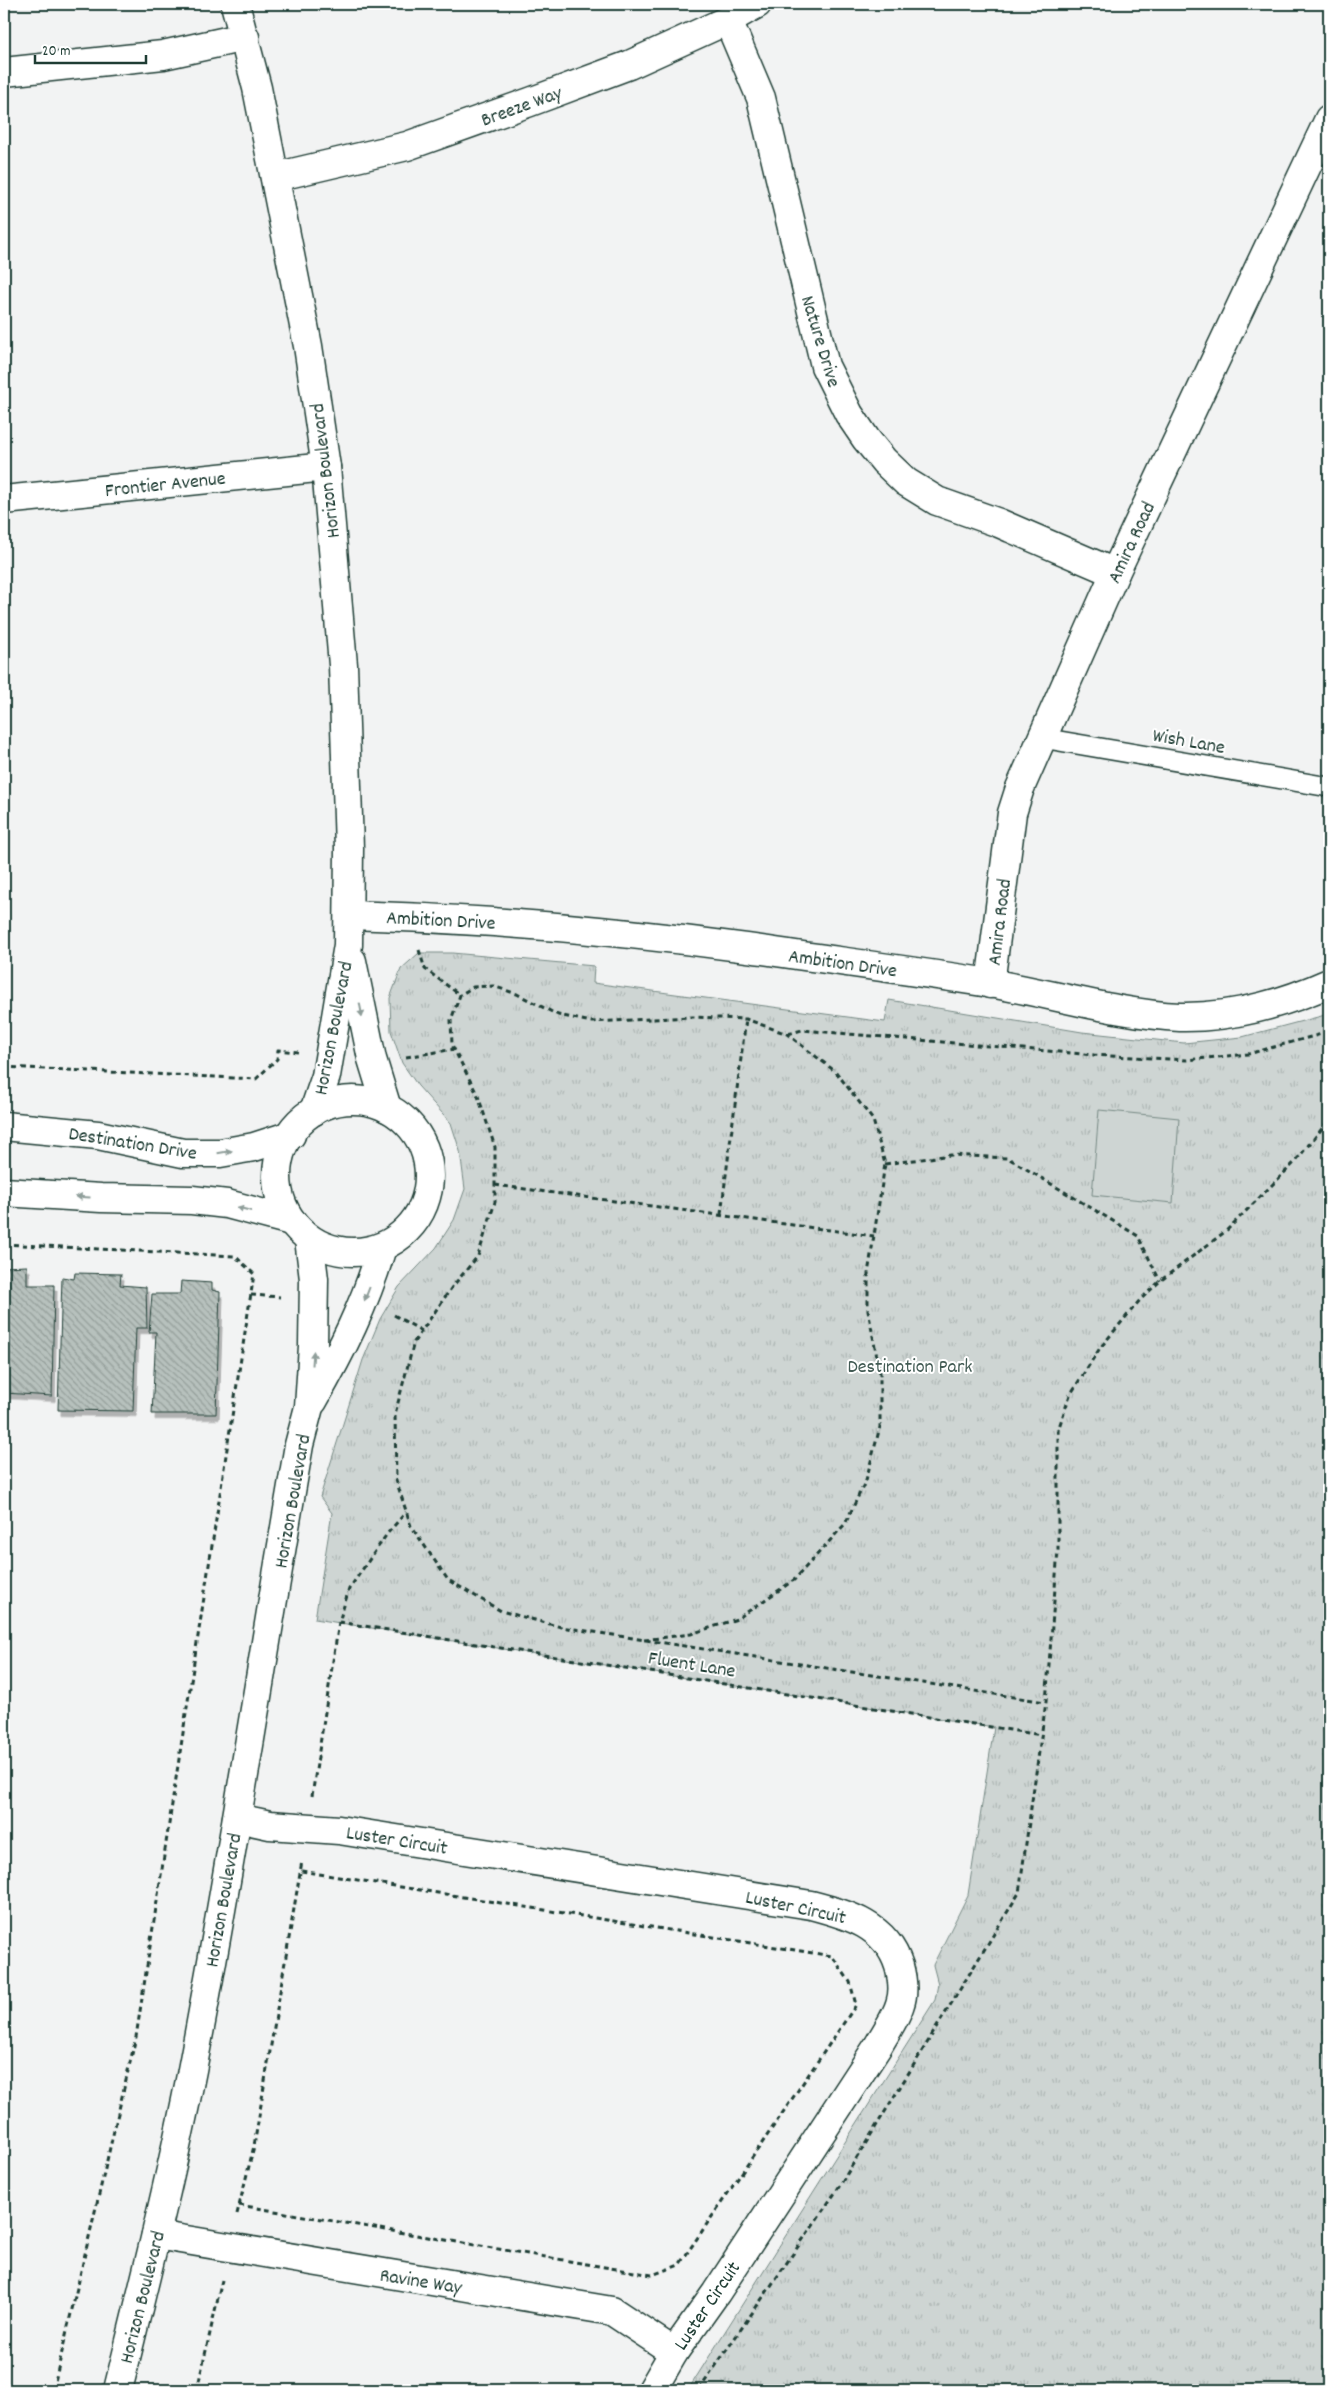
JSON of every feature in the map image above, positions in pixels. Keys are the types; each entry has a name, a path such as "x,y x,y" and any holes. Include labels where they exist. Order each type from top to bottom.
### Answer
{"street":[{"name":"Horizon Boulevard","path":"235,4 245,37 275,177 308,346 326,467 342,665 350,915 348,945 326,1076 314,1111"},
{"name":"Breeze Way","path":"275,177 416,143 629,65 728,20 757,4"},
{"name":"Nature Drive","path":"728,20 761,98 825,366 849,414 866,439 884,461 906,482 936,501 999,523 1115,574"},
{"path":"4,72 163,55 245,37"},
{"name":"Amira Road","path":"990,984 1012,813 1042,738 1115,574 1329,119"},
{"name":"Frontier Avenue","path":"4,500 326,467"},
{"name":"Ambition Drive","path":"350,915 478,920 686,940 990,984 1129,1010 1179,1017 1219,1015 1256,1009 1295,999 1329,984"},
{"name":"Horizon Boulevard","path":"348,945 374,1067 388,1108"},
{"path":"4,1192 101,1198 192,1200 226,1204 300,1230 332,1250 357,1253 382,1248 403,1234 420,1215 428,1192 430,1167 422,1143 408,1123 388,1108 358,1100 343,1101 314,1111 304,1118 282,1149 277,1174 280,1199 300,1230"},
{"name":"Destination Drive","path":"4,1126 98,1134 163,1150 190,1153 220,1153 245,1148 291,1134"},
{"name":"Horizon Boulevard","path":"118,2390 156,2235 192,2070 237,1818 294,1472 310,1407 314,1278 300,1230"},
{"name":"Horizon Boulevard","path":"310,1407 338,1357 360,1311 382,1248"},
{"name":"Luster Circuit","path":"237,1818 270,1825 339,1830 811,1905 858,1920 878,1933 892,1946 900,1971 902,1990 900,2004 883,2037 721,2284 674,2352 652,2390"},
{"name":"Ravine Way","path":"156,2235 612,2311 674,2352"}],"lane":[{"name":"Wish Lane","path":"1042,738 1329,787"}],"path":[{"path":"418,943 421,963 424,969 460,996"},
{"path":"644,1640 691,1634 737,1619 794,1580 845,1524 866,1480 880,1427 880,1373 868,1310 868,1274 885,1164 873,1120 836,1072 787,1034 746,1019 692,1017 592,1022 558,1015 517,994 493,986 473,987 460,996 451,1020 452,1044 478,1096 495,1147 495,1202 478,1256 452,1287 414,1342 395,1414 396,1480 411,1526 448,1580 501,1611 561,1627 644,1640 1046,1702"},
{"path":"721,1214 746,1019"},
{"path":"787,1034 802,1030 1094,1055 1187,1060 1248,1054 1329,1032"},
{"path":"4,1067 256,1079 277,1059 278,1050 304,1053"},
{"path":"398,1058 455,1050"},
{"path":"699,2390 837,2190 1020,1893 1046,1702 1058,1550 1058,1430 1070,1395 1100,1348 1140,1300 1160,1281 1226,1231 1294,1163 1329,1120"},
{"path":"885,1164 951,1155 1008,1158 1138,1236 1160,1281"},
{"path":"495,1185 874,1236"},
{"path":"4,1244 235,1256 254,1274 185,1735 136,2037 52,2390"},
{"path":"251,1295 287,1298"},
{"path":"388,1312 422,1331"},
{"path":"310,1803 339,1622 349,1589 387,1534 407,1512"},
{"name":"Fluent Lane","path":"339,1622 1041,1735"},
{"path":"235,2222 254,2146 303,1857"},
{"path":"239,2204 652,2275 679,2265 856,2005 850,1982 832,1956 301,1871"},
{"path":"197,2390 222,2278"}],"green space":[{"name":"Destination Park","path":"419,953 452,953 594,966 593,983 885,1022 889,1000 1082,1032 1184,1043 1242,1037 1329,1014 1329,2390 688,2390 935,2000 938,1984 933,1965 968,1895 994,1727 315,1619 332,1513 320,1497 363,1360 380,1319 399,1287 436,1248 454,1220 465,1189 460,1151 451,1123 418,1086 402,1063 391,1031 390,998 401,969"},
{"path":"1099,1110 1179,1118 1173,1203 1092,1195"}],"building":[{"path":"27,1266 27,1285 54,1285 52,1396 4,1393 4,1267"},
{"path":"75,1273 121,1274 120,1285 146,1287 147,1328 136,1328 133,1411 58,1410 62,1277 74,1279"},
{"path":"181,1281 212,1283 212,1290 220,1292 216,1414 152,1414 156,1332 149,1332 152,1294 180,1294"}]}
